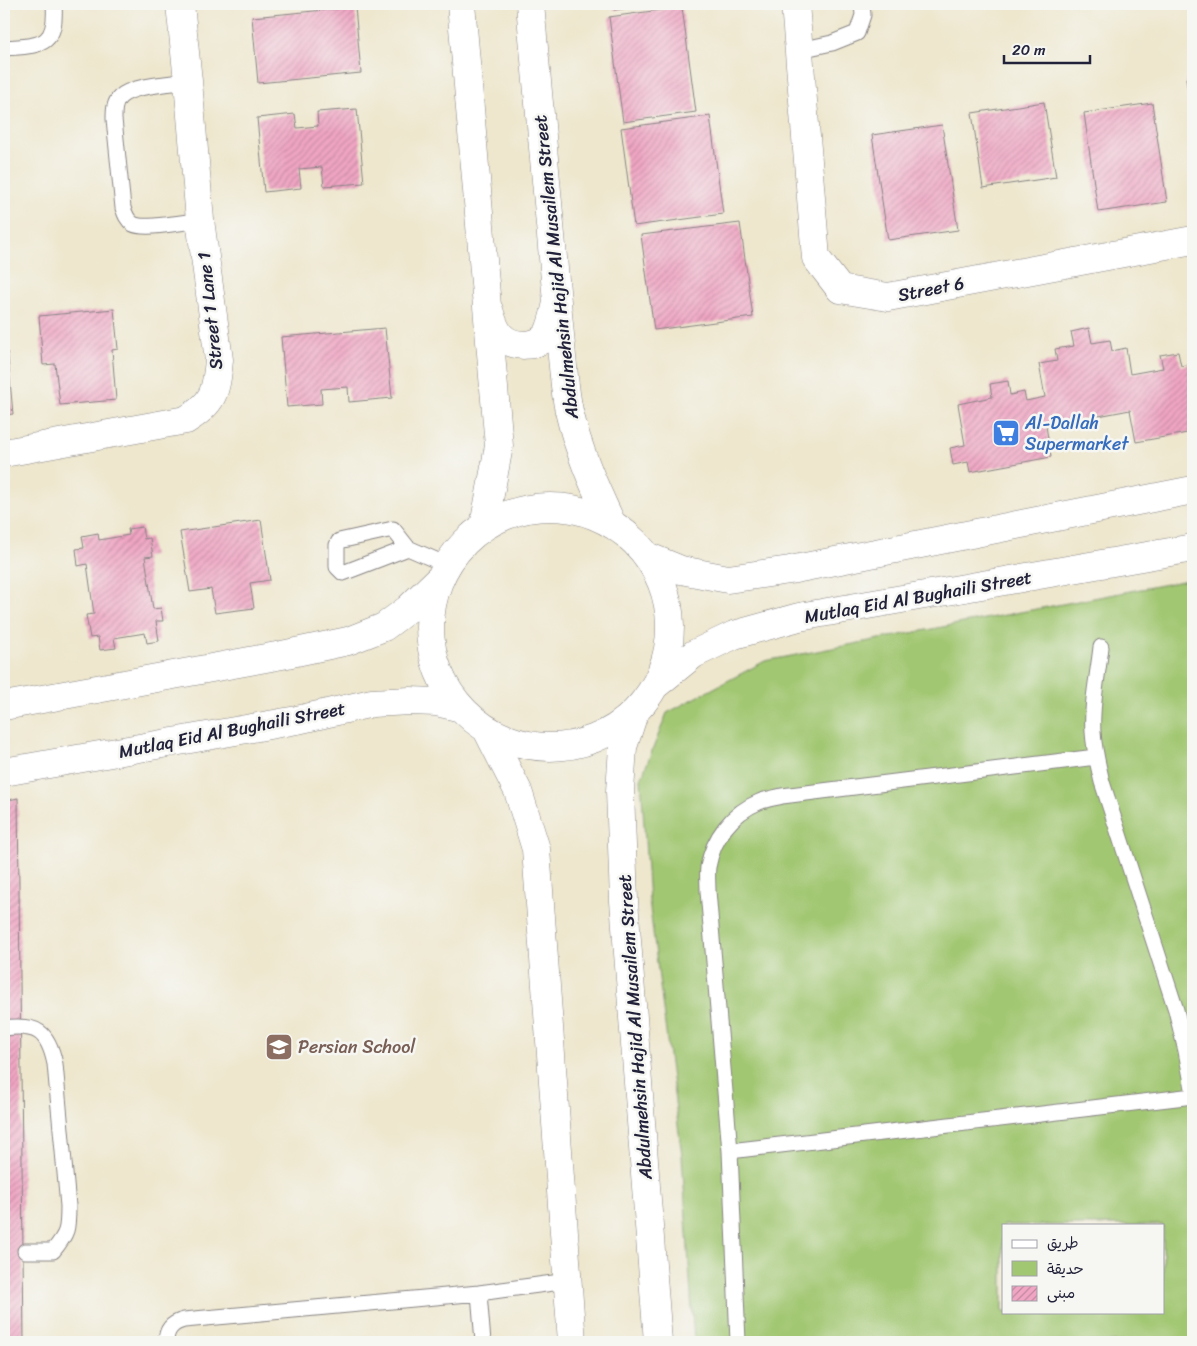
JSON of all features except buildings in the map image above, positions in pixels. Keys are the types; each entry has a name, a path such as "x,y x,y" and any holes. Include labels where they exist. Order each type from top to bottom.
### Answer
{"street":[{"name":"Street 1 Lane 1","path":"4,453 186,420 202,410 217,384 219,360 200,220 180,4"},
{"path":"461,4 499,446 484,526"},
{"name":"Abdulmehsin Hajid Al Musailem Street","path":"530,4 568,408 587,469 611,522"},
{"name":"Street 6","path":"796,4 816,258 840,289 888,297 1193,240"},
{"path":"485,294 494,326 501,336 512,343 526,346 539,341 548,334 558,298"},
{"path":"649,557 681,570 728,579 790,570 1193,490"},
{"path":"4,706 282,655 348,640 384,627 408,609 484,526 514,511 547,506 580,510 611,522 632,538 649,557 664,586 671,619 668,652 657,684 647,700 634,714 602,736 564,746 524,744 487,730 461,708 441,680 431,647 430,612 443,572"},
{"name":"Mutlaq Eid Al Bughaili Street","path":"657,684 694,654 734,635 799,617 1193,548"},
{"name":"Mutlaq Eid Al Bughaili Street","path":"4,772 296,720 372,704 410,701 436,702 461,708"},
{"name":"Abdulmehsin Hajid Al Musailem Street","path":"634,714 623,747 620,791 623,864 658,1342"},
{"path":"487,730 518,791 536,849 572,1342"}],"lane":[{"path":"4,48 40,44 48,38 54,30 54,4"},
{"path":"800,50 832,43 857,33 863,15 862,4"},
{"path":"188,82 128,91 119,98 114,108 114,119 123,208 126,217 133,224 142,227 200,220"},
{"path":"408,548 443,572"},
{"path":"1101,647 1094,705 1093,731 1096,757 1102,782 1176,1010 1193,1088"},
{"path":"738,1342 730,1152 708,891 708,868 713,847 724,827 741,812 760,801 782,796 1096,757"},
{"path":"4,1028 35,1028 43,1034 52,1048 68,1206 68,1227 64,1237 53,1251 25,1251"},
{"path":"730,1152 1193,1096"},
{"path":"166,1342 171,1326 184,1320 479,1294 568,1281"},
{"path":"479,1294 483,1342"}],"green space":[{"path":"1193,579 1193,1342 694,1342 682,1156 649,901 641,779 667,713 765,661"}],"place":[{"name":"Al-Dallah Supermarket","path":"1006,433"},
{"name":"Persian School","path":"279,1047"}]}
